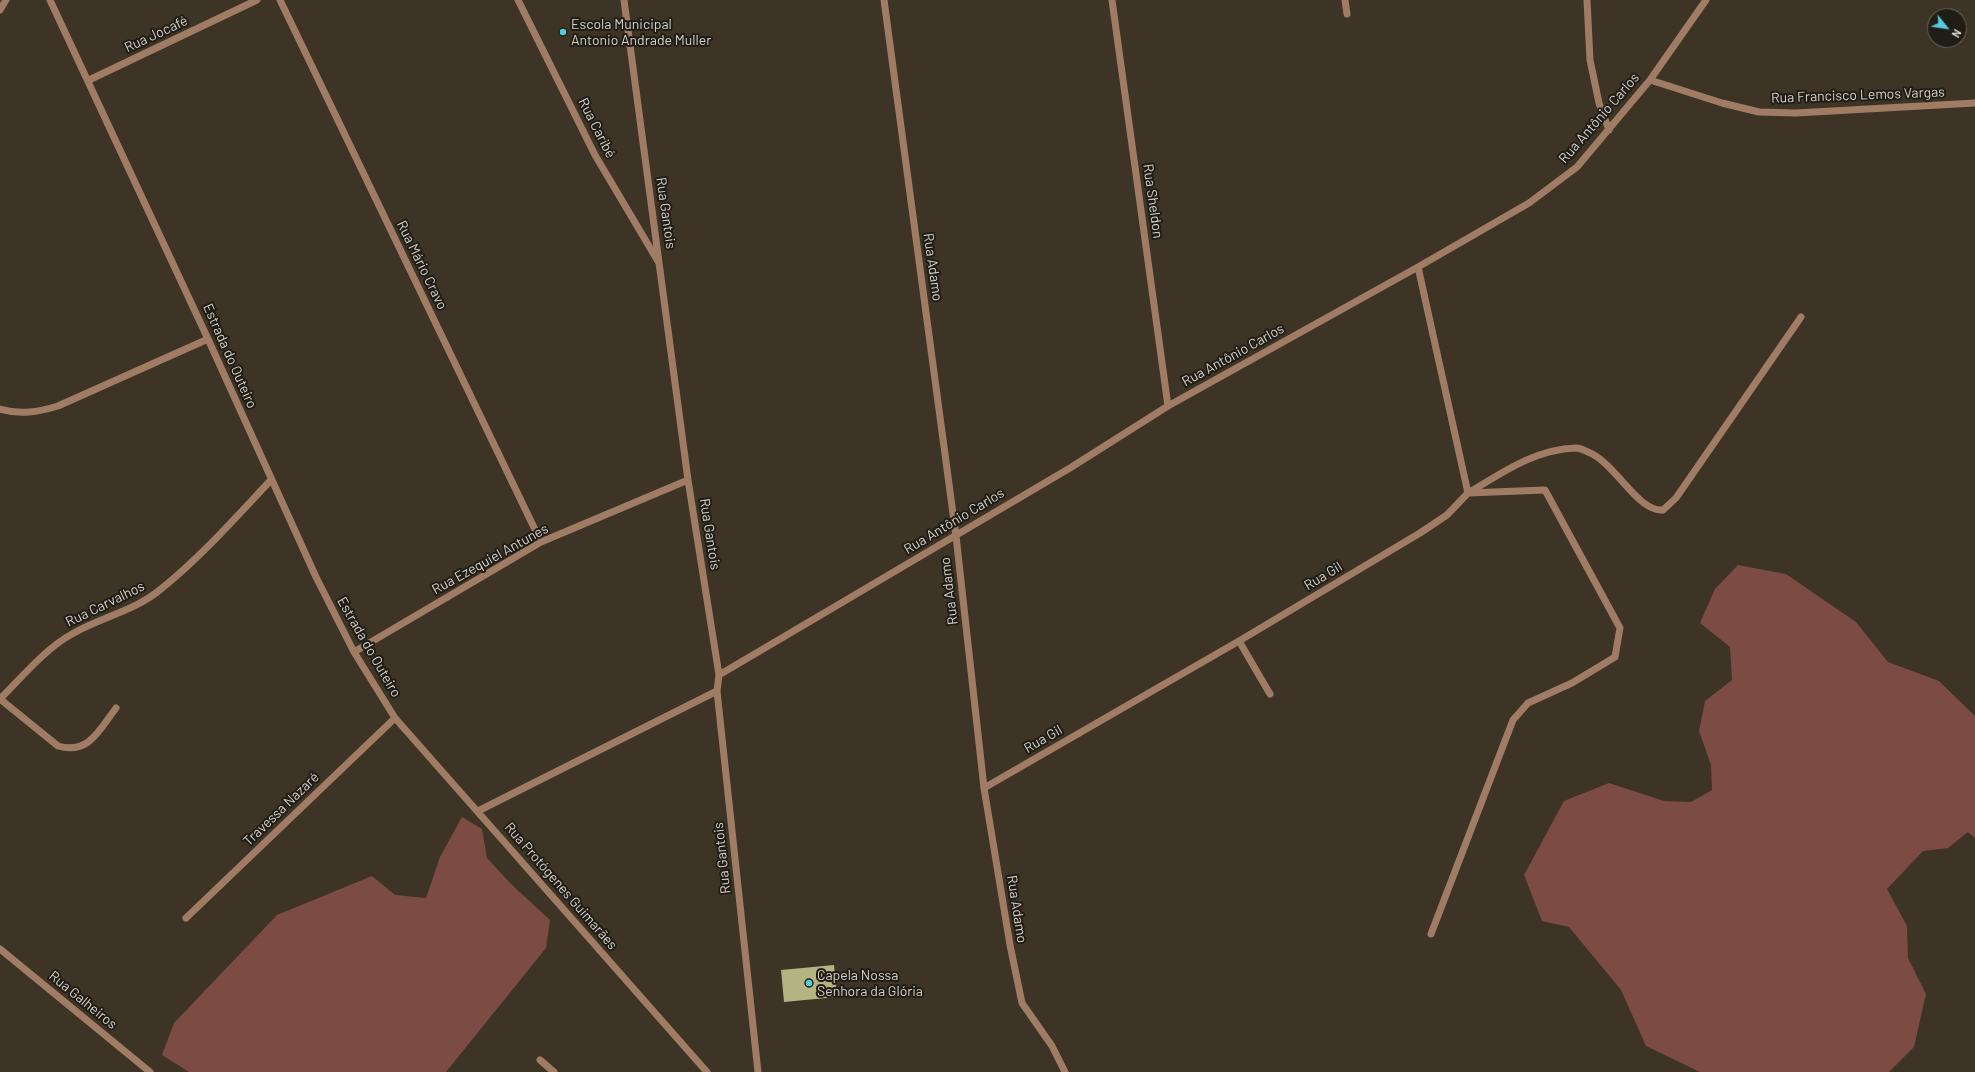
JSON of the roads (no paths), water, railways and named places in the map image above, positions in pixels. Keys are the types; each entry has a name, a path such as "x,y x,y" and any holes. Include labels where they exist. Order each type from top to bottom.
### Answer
{"street":[{"path":"0,10 6,0"},
{"name":"Estrada do Outeiro","path":"50,0 89,80 316,577 354,652 395,718"},
{"name":"Rua Jocafé","path":"89,80 257,0"},
{"name":"Rua Mário Cravo","path":"280,0 541,542"},
{"name":"Rua Caribé","path":"518,0 595,155 660,265"},
{"name":"Rua Gantois","path":"624,0 688,480 719,675 717,691 758,1072"},
{"name":"Rua Adamo","path":"884,0 956,536 984,788 1010,945 1022,1003 1052,1046 1065,1072"},
{"name":"Rua Sheldon","path":"1112,0 1168,406"},
{"path":"1346,0 1347,14"},
{"path":"1587,0 1590,60 1599,102 1609,130"},
{"name":"Rua Antônio Carlos","path":"719,675 1070,468 1168,406 1418,267 1529,203 1577,167 1650,80 1706,0"},
{"name":"Rua Francisco Lemos Vargas","path":"1650,80 1722,103 1759,112 1796,114 1975,103"},
{"path":"1418,267 1468,493 1545,490 1620,628 1615,657 1572,683 1528,703 1513,720 1431,934"},
{"name":"Rua Gil","path":"984,788 1239,641 1420,533 1447,515 1468,493 1525,460 1550,451 1578,448 1596,455 1616,472 1641,502 1650,508 1663,510 1676,498 1801,317"},
{"path":"0,409 12,413 38,412 58,406 208,339"},
{"name":"Rua Carvalhos","path":"0,699 50,650 71,634 130,609 160,590 215,538 271,480"},
{"name":"Rua Ezequiel Antunes","path":"354,652 541,542 688,480"},
{"path":"1239,641 1270,694"},
{"path":"478,811 717,691"},
{"path":"0,699 58,746 69,749 81,747 91,740 116,708"},
{"name":"Rua Protógenes Guimarães","path":"395,718 707,1072"},
{"name":"Travessa Nazaré","path":"186,918 395,718"},
{"name":"Rua Galheiros","path":"0,949 150,1072"},
{"path":"540,1060 554,1072"}],"place":[{"name":"Escola Municipal Antonio Andrade Muller","path":"563,32"},
{"name":"Capela Nossa Senhora da Glória","path":"809,983"}]}
